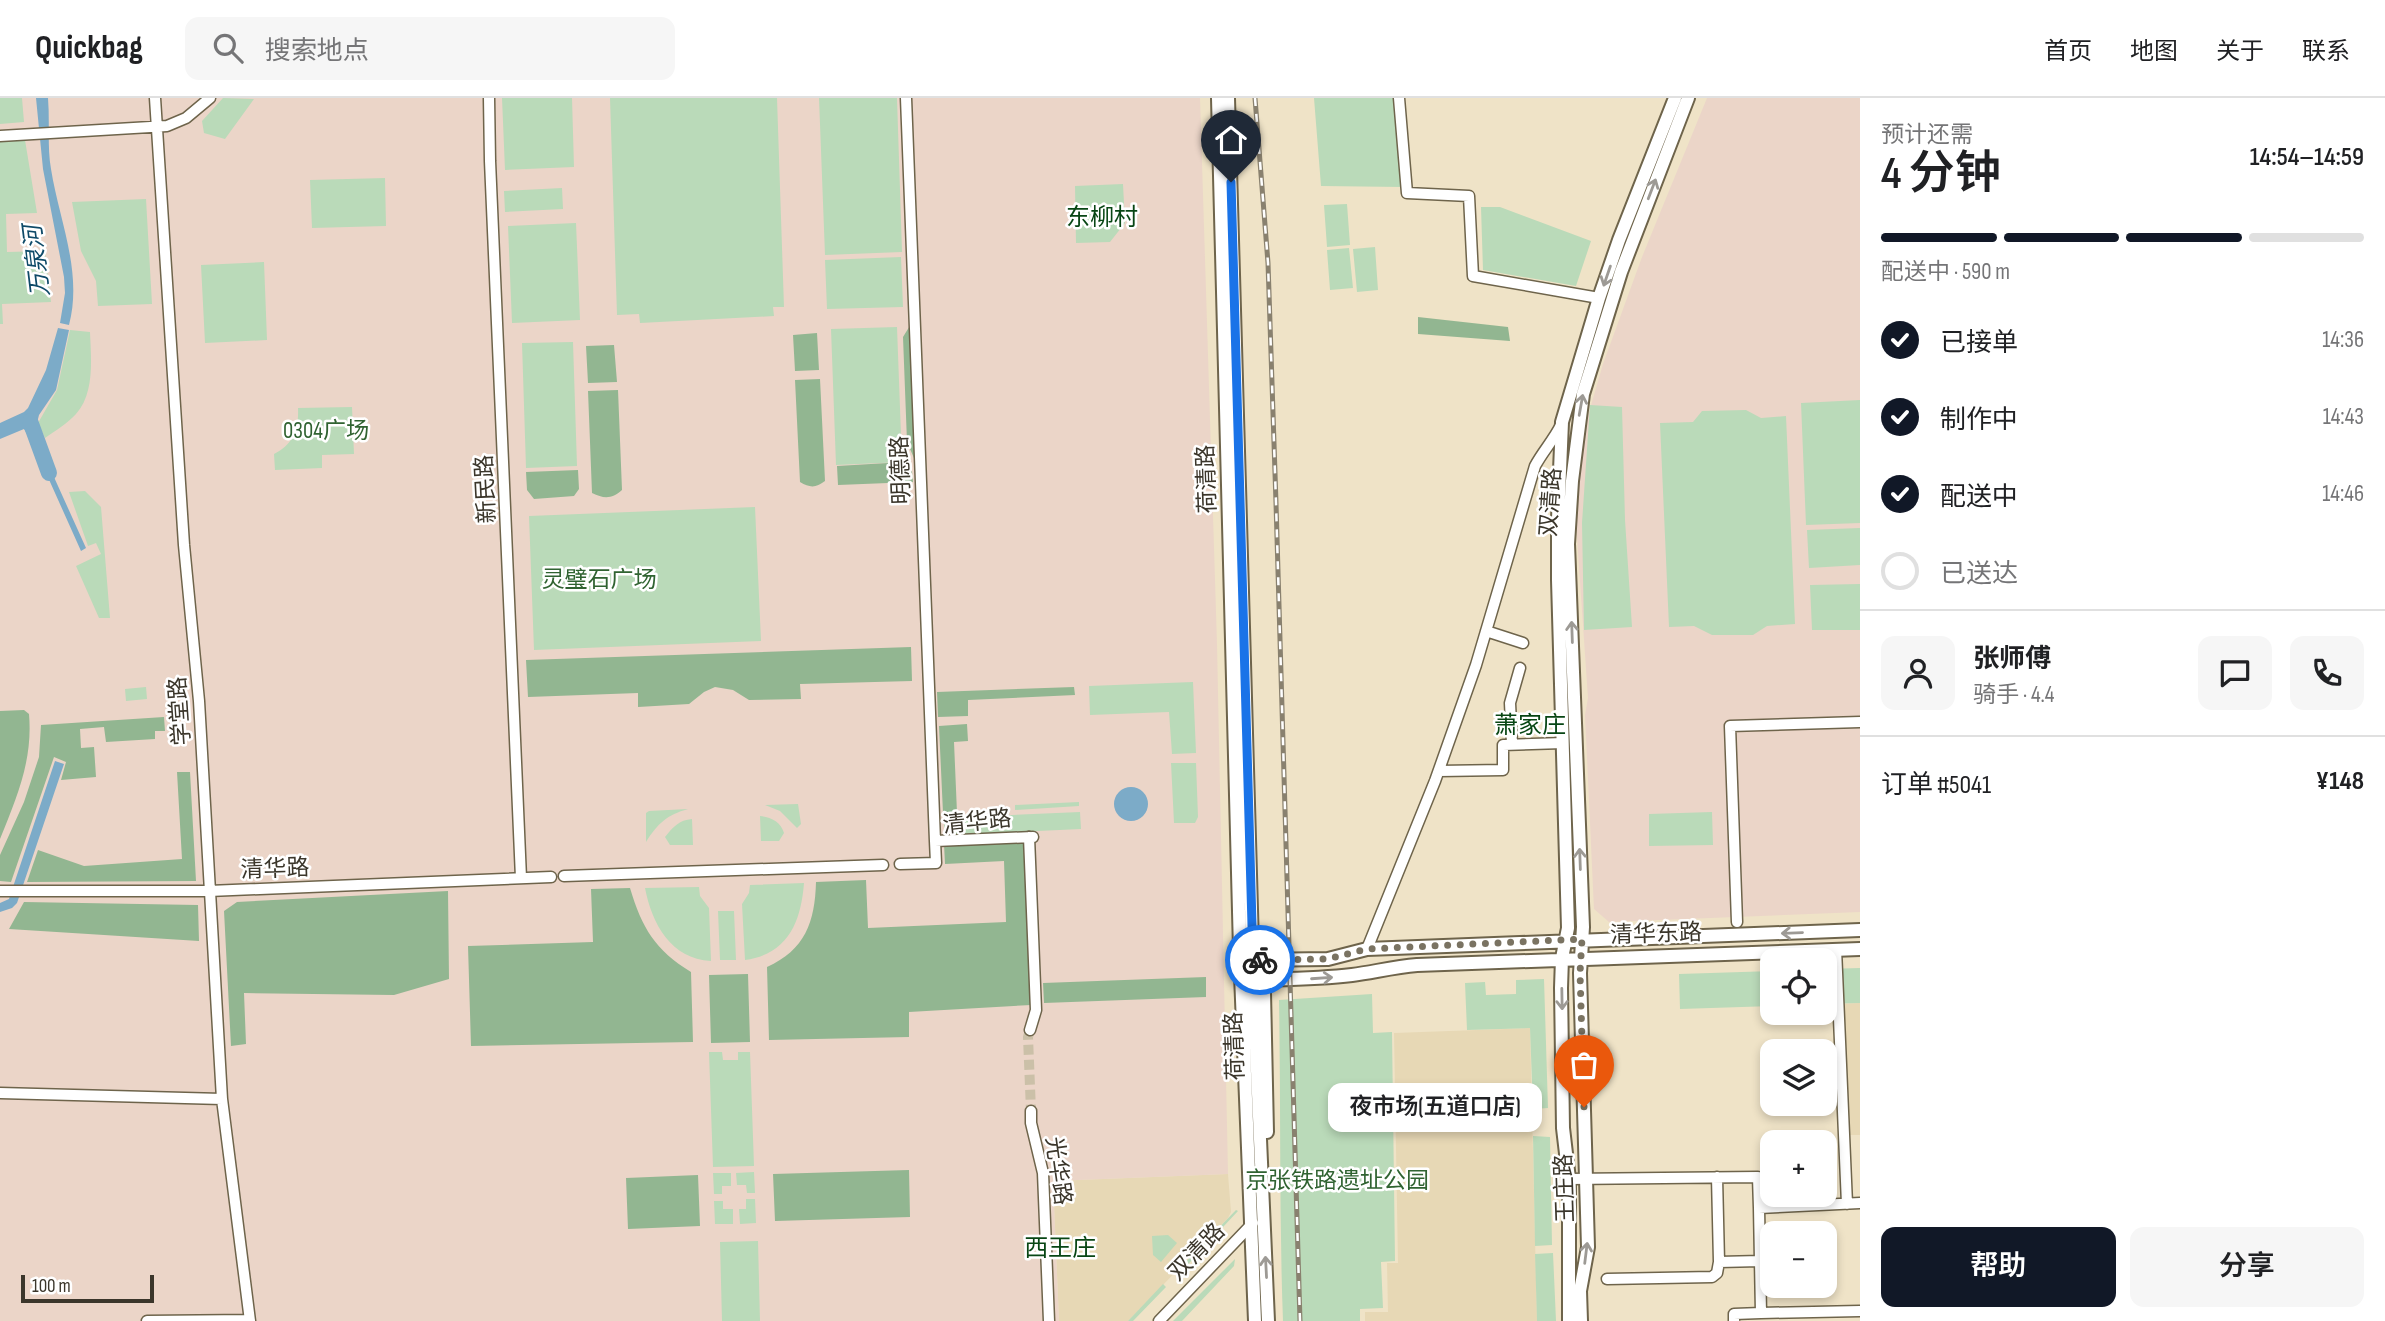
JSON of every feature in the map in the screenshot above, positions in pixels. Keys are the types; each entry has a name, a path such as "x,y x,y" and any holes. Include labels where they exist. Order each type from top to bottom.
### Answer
{"main road":[{"name":"荷清路","path":"1218,98 1242,970 1255,1321"},
{"name":"荷清路","path":"1228,98 1253,960 1268,1321"},
{"name":"双清路","path":"1567,934 1558,580 1562,422 1599,298 1675,98"},
{"name":"双清路","path":"1583,933 1569,544 1572,481 1581,402 1621,272 1688,98"},
{"name":"清华东路","path":"1253,960 1328,959 1367,949 1583,933 1860,930"},
{"name":"王庄路","path":"1581,1321 1580,1291 1588,1247 1580,958 1583,933"},
{"name":"王庄路","path":"1567,934 1562,958 1563,1116 1569,1179 1569,1321"},
{"name":"清华东路","path":"1837,949 1860,948"},
{"name":"清华东路","path":"1254,980 1338,977 1388,967 1760,952"},
{"path":"1253,960 1242,970 1254,980"},
{"path":"1263,1212 1268,1188 1264,992 1266,985 1274,979"}],"street":[{"name":"学堂路","path":"155,98 184,545 199,701 222,1099 250,1320"},
{"path":"0,136 157,127 186,118 210,98"},
{"name":"新民路","path":"489,98 490,179 521,878"},
{"name":"明德路","path":"906,98 935,841"},
{"path":"1399,98 1407,193 1469,196 1473,276 1599,298"},
{"name":"双清路","path":"1367,949 1439,771 1486,631 1535,466 1551,445 1562,422"},
{"path":"1486,631 1523,643"},
{"path":"1512,744 1510,703 1520,668"},
{"path":"1737,922 1730,726 1860,722"},
{"path":"1439,771 1503,770 1503,745 1563,743"},
{"name":"清华路","path":"900,864 936,863 935,841 1032,837 1036,1010 1030,1030"},
{"path":"564,876 883,865"},
{"name":"清华路","path":"0,891 209,891 551,877"},
{"path":"1837,972 1847,1203"},
{"path":"0,1093 222,1099"},
{"name":"光华路","path":"1031,1111 1031,1123 1043,1173 1049,1321"},
{"path":"1607,1279 1712,1277 1717,1273 1717,1177"},
{"path":"1569,1179 1758,1177 1760,1261 1719,1262"},
{"path":"1759,1208 1860,1203"},
{"name":"双清路","path":"1159,1321 1263,1212"},
{"path":"1761,1298 1761,1313"},
{"path":"1734,1321 1734,1314 1860,1311"},
{"path":"147,1321 250,1320"}],"shaded area":[{"path":"0,98 1200,98 1217,644 1228,1174 1053,1181 1059,1321 0,1321"},
{"path":"1707,98 1860,98 1860,912 1609,922 1594,909 1585,715 1588,698 1576,523 1583,433 1603,364 1642,257"},
{"path":"1860,1003 1860,1135 1848,1135 1840,1004"},
{"path":"1530,1028 1537,1321 1365,1321 1365,1312 1388,1312 1387,1263 1398,1263 1394,1033"},
{"path":"1228,1174 1231,1212 1228,1218 1128,1321 1059,1321 1053,1181"}],"green space":[{"path":"0,98 22,98 24,122 0,124"},
{"path":"223,98 254,99 225,139 204,133 202,121"},
{"path":"502,98 572,98 574,167 505,170"},
{"path":"610,98 777,98 784,307 773,307 774,316 640,323 639,314 617,315"},
{"path":"819,98 897,98 902,252 825,255"},
{"path":"1314,98 1396,98 1403,187 1321,186"},
{"path":"25,140 37,213 6,214 7,252 45,251 51,302 2,304 3,324 0,324 0,141"},
{"path":"385,178 386,226 312,228 310,180"},
{"path":"1123,184 1125,223 1110,242 1076,243 1075,186"},
{"path":"562,188 563,209 505,212 504,191"},
{"path":"146,199 152,304 98,306 96,281 81,251 72,202"},
{"path":"1347,204 1350,245 1327,247 1324,205"},
{"path":"1481,207 1500,207 1591,241 1576,286 1483,270"},
{"path":"576,223 580,320 512,323 508,226"},
{"path":"1375,247 1378,290 1357,292 1353,249"},
{"path":"1349,248 1353,288 1330,290 1327,250"},
{"path":"901,257 903,307 827,309 825,260"},
{"path":"264,262 267,340 205,343 201,265"},
{"path":"1418,317 1508,327 1510,341 1418,334"},
{"path":"911,324 917,465 907,442 903,337"},
{"path":"897,327 902,462 836,465 831,329"},
{"path":"70,330 90,332 89,386 76,414 45,438 38,423 57,390"},
{"path":"817,333 819,370 795,371 793,335"},
{"path":"573,342 577,466 526,468 522,343"},
{"path":"614,345 617,382 588,383 586,346"},
{"path":"820,379 825,481 810,486 800,482 795,380"},
{"path":"618,390 622,490 615,495 604,497 592,493 588,391"},
{"path":"1860,400 1860,523 1806,525 1801,403"},
{"path":"1590,405 1622,407 1625,520 1632,627 1584,630 1582,523"},
{"name":"0304广场","path":"352,407 354,454 322,455 322,468 275,470 274,454 286,446 293,436 298,408"},
{"path":"1746,410 1761,418 1786,416 1795,624 1767,626 1753,635 1712,635 1694,626 1669,627 1660,423 1693,422 1702,411"},
{"path":"905,462 912,472 913,482 838,485 837,466"},
{"path":"578,470 579,489 574,496 534,499 527,490 526,472"},
{"path":"85,491 101,507 110,618 99,618 76,566 101,554 96,543 88,546 69,492"},
{"name":"灵璧石广场","path":"755,507 761,641 534,650 529,516"},
{"path":"1860,528 1860,565 1809,568 1807,530"},
{"path":"1860,584 1860,630 1812,630 1810,585"},
{"path":"911,647 912,681 800,684 801,699 749,700 733,690 715,687 689,704 638,707 638,693 528,697 526,660"},
{"path":"1193,682 1196,753 1172,754 1169,712 1090,715 1089,686"},
{"path":"146,687 147,699 126,701 125,689"},
{"path":"1074,687 1075,695 968,700 968,716 938,717 937,692"},
{"path":"24,710 29,714 29,747 18,793 0,839 0,711"},
{"path":"164,717 165,731 155,731 155,739 106,742 104,727 80,729 81,748 94,747 96,777 61,780 66,762 54,757 11,882 0,881 0,855 24,802 39,757 41,725"},
{"path":"967,724 968,741 954,742 957,813 943,813 939,726"},
{"path":"1171,763 1196,763 1198,817 1195,823 1174,823"},
{"path":"177,772 190,772 196,881 27,882 38,850 84,866 182,859"},
{"path":"1079,802 1079,806 1015,810 1015,805"},
{"path":"798,804 801,824 797,828 780,811 765,805"},
{"path":"688,809 664,821 646,842 646,813"},
{"path":"1080,812 1081,829 951,835 944,827 944,818"},
{"path":"1712,812 1713,845 1649,846 1649,814"},
{"path":"760,816 772,819 781,826 784,833 779,841 761,841"},
{"path":"692,819 693,845 670,845 665,837 668,833 680,822"},
{"path":"1024,841 1031,1005 909,1012 909,1037 769,1040 767,967 791,952 805,933 813,910 816,882 866,880 868,928 1006,922 1004,861 945,864 944,844"},
{"path":"804,883 800,911 790,934 772,951 745,960 742,904 749,893 750,885"},
{"path":"699,887 700,896 709,908 711,961 697,959 674,947 658,926 645,888"},
{"path":"630,888 652,937 668,955 691,972 693,1042 471,1046 468,946 593,942 591,889"},
{"path":"448,891 449,979 394,995 244,993 246,1044 231,1046 224,911 237,902"},
{"path":"24,902 198,905 199,941 9,929"},
{"path":"718,911 734,911 736,960 720,960"},
{"path":"1860,968 1860,1003 1837,1004 1837,969"},
{"path":"1760,971 1760,1006 1680,1009 1679,974"},
{"path":"748,974 750,1042 711,1043 709,975"},
{"path":"1206,977 1206,997 1044,1003 1043,983"},
{"path":"1544,979 1548,1108 1533,1109 1530,1028 1467,1030 1465,983 1485,982 1486,995 1516,994 1516,980"},
{"name":"京张铁路遗址公园","path":"1372,994 1373,1033 1392,1032 1395,1261 1381,1262 1383,1308 1360,1309 1360,1321 1283,1321 1279,1000"},
{"path":"709,1052 722,1052 723,1060 738,1060 738,1052 750,1052 754,1166 713,1167"},
{"path":"1533,1136 1550,1137 1552,1245 1535,1246"},
{"path":"909,1170 910,1217 775,1221 773,1174"},
{"path":"754,1172 755,1193 747,1193 746,1185 737,1185 736,1173"},
{"path":"713,1173 731,1173 731,1186 722,1186 722,1194 714,1194"},
{"path":"698,1175 700,1226 628,1229 626,1178"},
{"path":"746,1199 755,1199 756,1223 740,1224 739,1209 746,1209"},
{"path":"714,1201 723,1201 723,1209 733,1209 733,1224 715,1224"},
{"path":"1236,1210 1238,1211 1180,1273 1177,1271"},
{"path":"1168,1235 1177,1243 1161,1262 1153,1255 1152,1236"},
{"path":"758,1241 760,1321 722,1321 720,1242"},
{"path":"1553,1253 1556,1321 1537,1321 1535,1254"},
{"path":"1235,1259 1234,1266 1182,1321 1173,1321"},
{"path":"1163,1284 1166,1287 1133,1321 1128,1321"}],"water":[{"path":"36,98 48,98 51,169 72,266 73,305 69,325 60,323 65,293 64,277 43,169"},
{"path":"58,328 69,330 56,390 39,415 37,423 40,440 32,442 24,429 0,439 0,423 28,408 46,370"},
{"path":"38,455 44,455 86,548 81,551"},
{"path":"55,761 64,764 17,903 0,912 0,903 9,899"},
{"path":"1131,787 1143,792 1148,804 1143,816 1131,821 1119,816 1114,804 1119,792"}],"waterway":[{"name":"万泉河","path":"30,421 49,473"}],"tunnel":[{"path":"1030,1030 1031,1111"}],"railway":[{"path":"1255,98 1268,263 1300,1321"}],"way so far":[{"path":"1260,960 1328,959 1367,949 1582,939 1580,973 1584,1107"}],"place":[{"name":"夜市场(五道口店)","path":"1584,1107"}],"district":[{"name":"东柳村","path":"1102,217"},
{"name":"萧家庄","path":"1530,725"},
{"name":"西王庄","path":"1060,1248"}],"route":[{"path":"1231,182 1253,960 1260,960"}]}
